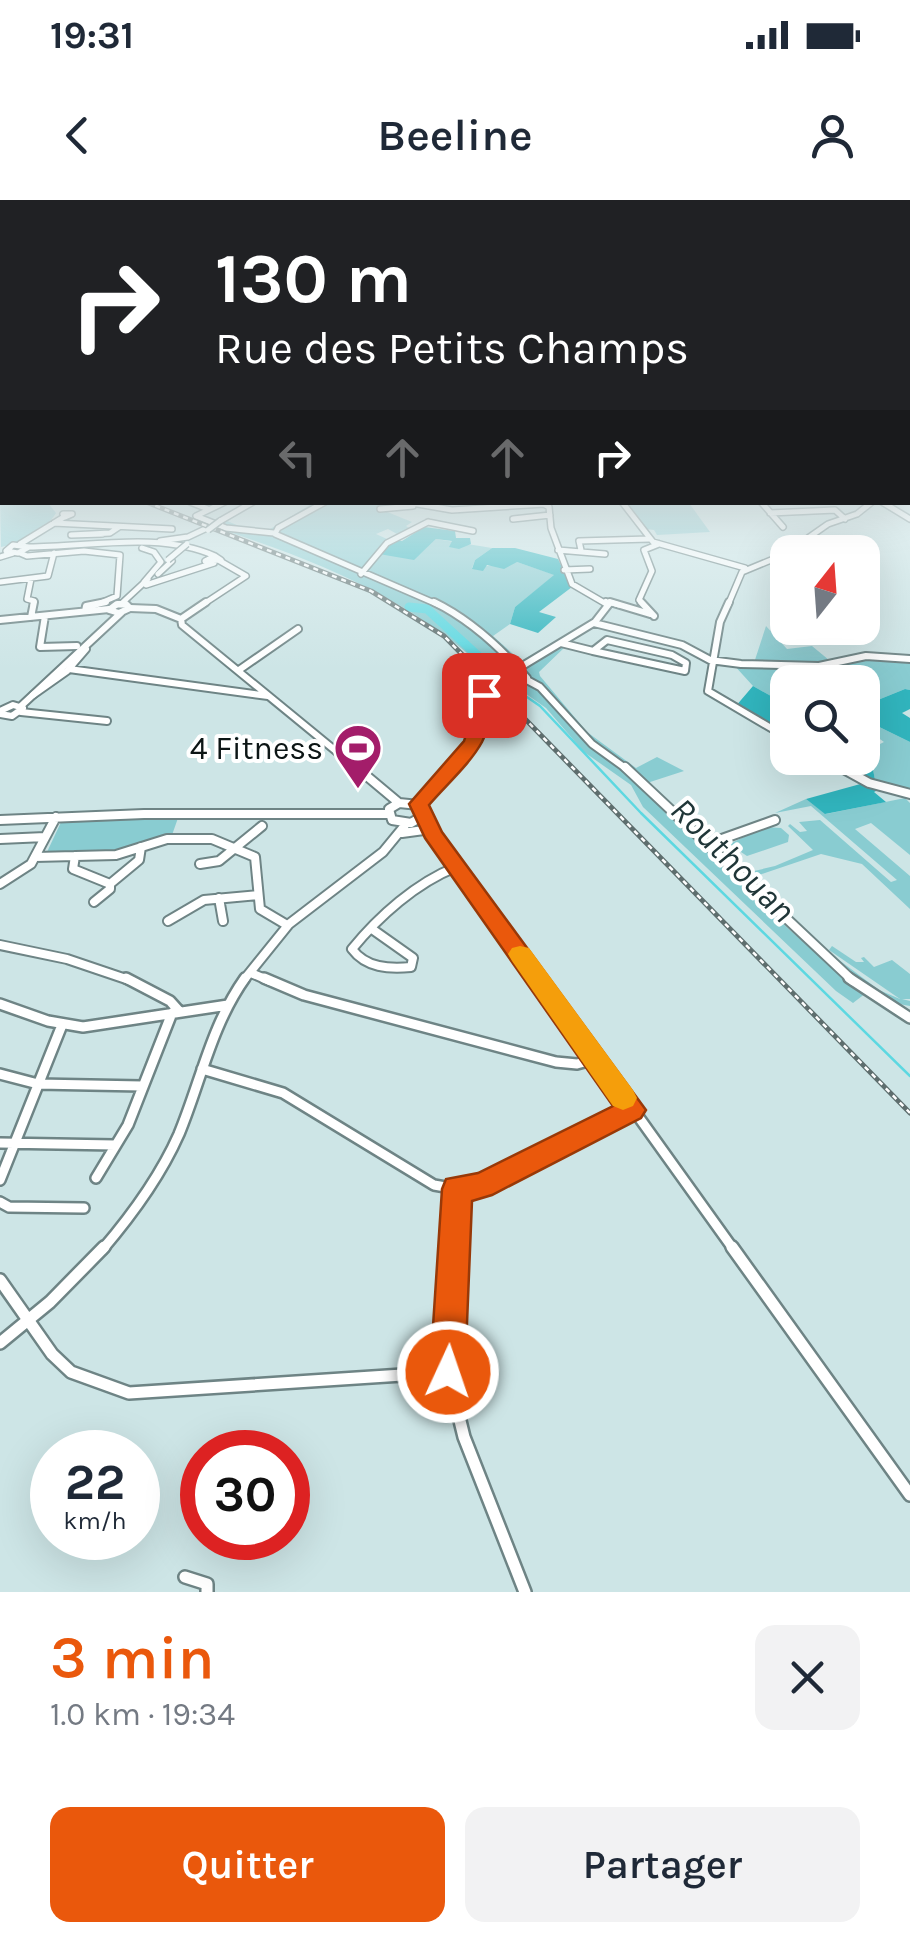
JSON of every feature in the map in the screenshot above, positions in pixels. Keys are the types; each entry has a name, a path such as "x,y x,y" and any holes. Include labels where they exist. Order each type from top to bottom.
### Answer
{"main road":[{"path":"12,550 179,539"},
{"path":"145,584 195,539"},
{"path":"68,546 165,546 205,550 213,560"},
{"path":"0,714 17,710 110,614 125,607 161,562 154,552 134,547 86,547"},
{"path":"12,550 164,547 203,552 213,560"},
{"path":"169,562 168,572 182,574 202,569 213,560"},
{"path":"145,584 197,572 213,560"},
{"path":"0,726 110,614"}],"street":[{"path":"288,539 361,574 451,608 484,633 583,736 635,776 840,972 910,1018"},
{"path":"361,574 391,539"},
{"path":"555,539 564,570 582,592 654,616"},
{"path":"581,550 579,541 649,539 744,568 770,559"},
{"path":"654,616 640,600 652,571 644,550 659,544"},
{"path":"12,550 27,556 84,551 120,556 118,595 103,604 86,606 86,612"},
{"path":"558,550 605,554"},
{"path":"0,582 50,575 54,554"},
{"path":"181,619 246,576 232,564 213,560"},
{"path":"744,568 724,611 710,660 710,694 770,728"},
{"path":"564,570 590,569"},
{"path":"31,579 27,599 34,601 31,617"},
{"path":"519,668 594,623 609,602"},
{"path":"125,607 156,608 181,619"},
{"path":"0,620 86,612 110,614 109,627 69,669 32,696"},
{"path":"46,616 40,647 77,646"},
{"path":"640,635 654,616"},
{"path":"181,619 180,623 399,802 419,804"},
{"path":"594,623 682,645 710,660 782,667 819,666 866,656 910,659"},
{"path":"239,670 298,629"},
{"path":"561,642 593,651 685,671 686,663 672,655 614,641 607,640 593,651"},
{"path":"69,669 271,696"},
{"path":"227,689 247,676"},
{"path":"419,804 472,742 482,698 528,680"},
{"path":"517,685 544,692"},
{"path":"17,710 107,721"},
{"path":"854,775 910,794"},
{"path":"388,814 399,802"},
{"path":"419,804 428,832 910,1495"},
{"path":"0,820 388,814 406,827 428,832"},
{"path":"0,1342 29,1321 94,1259 131,1215 172,1148 228,1005 288,925 423,816"},
{"path":"2,881 27,868 56,817"},
{"path":"705,845 775,820"},
{"path":"200,864 219,861 262,826"},
{"path":"0,839 45,838"},
{"path":"35,857 116,854 167,839 218,839 255,857 260,909 288,925"},
{"path":"94,902 139,860 141,848"},
{"path":"75,856 73,869 110,884"},
{"path":"372,929 413,958 411,967 393,969 360,961 354,955 354,944 440,872 456,866"},
{"path":"168,921 198,902 258,895"},
{"path":"219,898 223,921"},
{"path":"0,945 20,944 109,972 170,998 175,1012 106,1168 96,1178"},
{"path":"251,973 304,996 556,1062 578,1064 595,1059"},
{"path":"0,1004 62,1025 102,1026 228,1005"},
{"path":"0,1180 62,1025"},
{"path":"202,1069 283,1093 434,1185 457,1189 482,1186 632,1110"},
{"path":"0,1074 38,1084 142,1086"},
{"path":"0,1143 116,1145"},
{"path":"457,1189 448,1372 464,1437 525,1592"},
{"path":"0,1202 9,1207 84,1208"},
{"path":"0,1280 52,1354 71,1372 129,1393 448,1372"},
{"path":"185,1577 207,1584 207,1592"}],"shaded area":[{"path":"1,539 25,539 16,543 1,547"},
{"path":"248,539 387,539 420,554 436,539 492,548 475,560 472,568 517,562 555,575 515,607 510,624 493,636 521,661 549,645 565,647 539,672 540,676 587,732 636,768 657,757 684,771 647,783 675,809 642,784 778,919 866,993 853,1003 836,991 643,807 631,785 584,752 546,708 512,684 502,685 471,656 405,608 296,556"},
{"path":"393,539 405,539 470,539 471,544 459,549 449,547 452,541 436,539 414,560 379,554"},
{"path":"492,548 515,548 558,559 572,587 539,612 556,617 538,633 510,624 515,607 554,575 517,562 504,569 487,565 483,571 472,569 475,560"},
{"path":"766,626 770,630 770,645 783,645 787,649 812,646 835,665 770,665 770,696 753,686 733,664 753,666"},
{"path":"865,657 910,658 910,690 880,699 880,665 835,665"},
{"path":"753,686 770,696 770,729 735,707"},
{"path":"910,690 910,709 902,713 910,718 910,742 880,727 880,699"},
{"path":"880,727 910,742 910,792 884,787 875,780 874,775 880,775 880,744 884,742 880,739"},
{"path":"849,775 874,775 884,787 874,792 886,802 825,814 806,799 864,783"},
{"path":"905,798 910,803 910,855 871,823 855,829 910,876 910,909 862,864 821,854 753,877 719,847 750,872 775,866 813,850 788,826 807,831 799,822 820,820 891,882 897,880 811,806 775,813 806,799 826,814"},
{"path":"178,818 172,835 107,852 47,852 62,820"},
{"path":"765,827 781,828 789,835 788,842 747,856 729,844"},
{"path":"832,946 856,962 864,962 864,957 874,967 892,960 910,974 910,999 902,999 910,1001 910,1006 888,1002 828,957 827,951 879,990 900,999 829,950"}],"waterway":[{"name":"Routhouan","path":"409,607 427,609 510,685"},
{"name":"Routhouan","path":"514,688 540,706 641,813 910,1076"}],"railway":[{"path":"239,539 371,591 444,636 910,1113"}],"slow traffic":[{"path":"520,954 623,1098"}],"place":[{"name":"4 Fitness","path":"358,790"}],"route":[{"path":"448,1372 457,1189 482,1186 632,1110 423,816 419,804 476,736 478,705 484,695"}]}
